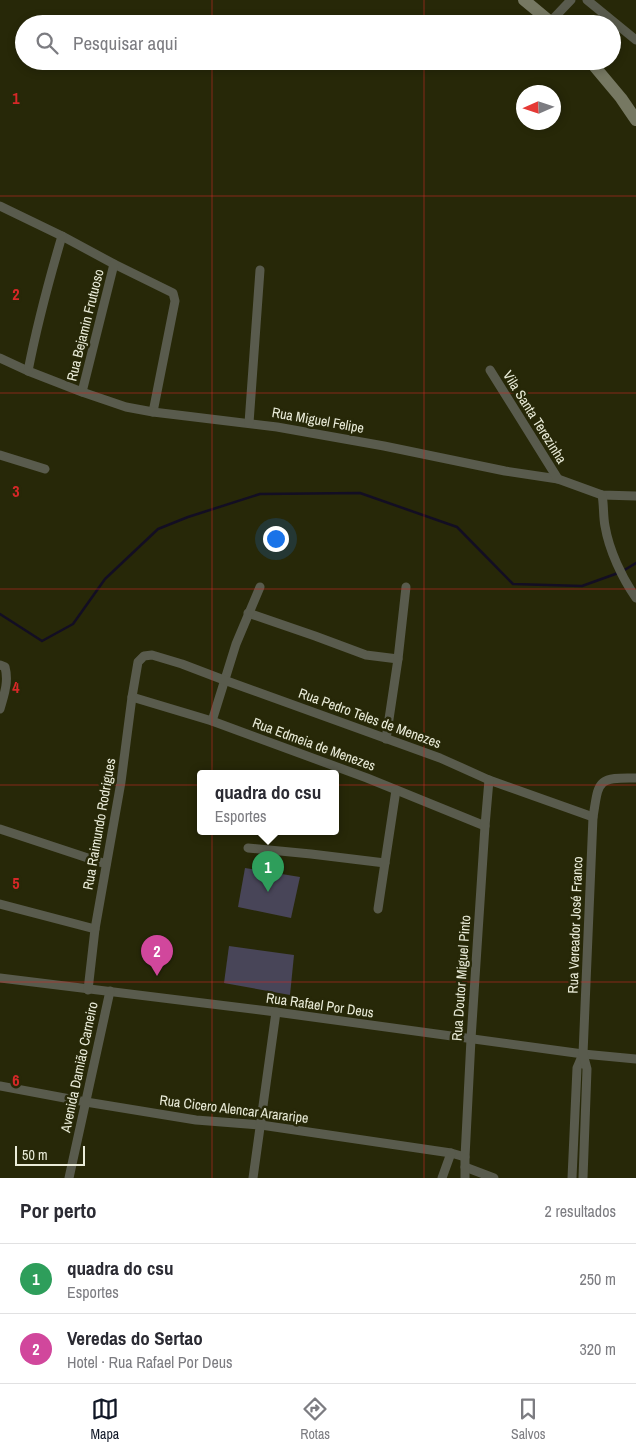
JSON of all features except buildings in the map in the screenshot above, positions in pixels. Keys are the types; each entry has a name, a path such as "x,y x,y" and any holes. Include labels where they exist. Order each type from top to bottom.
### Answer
{"street":[{"path":"516,0 526,2 543,15"},
{"path":"558,15 571,0"},
{"path":"587,0 605,15"},
{"path":"621,28 636,40"},
{"path":"598,70 621,98 636,120"},
{"path":"0,206 171,291 175,301 153,412"},
{"path":"28,371 38,324 62,236"},
{"name":"Rua Bejamin Frutuoso","path":"82,392 114,264"},
{"path":"249,423 260,270"},
{"name":"Rua Miguel Felipe","path":"0,358 28,371 126,407 249,423 384,446 505,471 558,479 602,494 636,496"},
{"name":"Vila Santa Terezinha","path":"490,370 558,479"},
{"path":"0,456 45,469"},
{"path":"602,494 607,536 626,584 636,598"},
{"path":"212,721 236,644 260,587"},
{"path":"386,739 398,660 406,587"},
{"path":"248,613 366,655 398,660"},
{"name":"Rua Pedro Teles de Menezes","path":"138,662 144,656 152,655 182,664 440,758 489,780 593,817"},
{"name":"Rua Raimundo Rodrigues","path":"88,990 95,929 122,782 138,662"},
{"path":"0,665 5,667 7,675 7,684 1,704"},
{"name":"Rua Edmeia de Menezes","path":"132,697 212,721 396,790 485,826"},
{"name":"Rua Vereador José Franco","path":"583,1178 586,1069 583,1054 593,817 598,788 602,782 636,778"},
{"name":"Rua Doutor Miguel Pinto","path":"465,1178 471,1039 489,780"},
{"path":"378,909 396,790"},
{"path":"0,829 106,864"},
{"path":"248,848 385,863"},
{"path":"0,904 95,929"},
{"name":"Rua Rafael Por Deus","path":"0,978 276,1012 636,1060"},
{"name":"Avenida Damião Carneiro","path":"69,1178 110,991"},
{"path":"253,1178 276,1012"},
{"name":"Rua Vereador José Franco","path":"572,1178 577,1068 583,1054"},
{"name":"Rua Cicero Alencar Arararipe","path":"0,1086 196,1120 261,1125 451,1153 494,1178"},
{"path":"442,1178 451,1153"}],"shaded area":[{"path":"245,868 300,877 291,918 238,907"},
{"path":"229,946 294,955 290,995 224,983"}],"waterway":[{"path":"0,614 42,641 73,624 105,579 158,529 188,517 260,494 360,493 457,527 513,584 582,586 621,572 636,563"}],"place":[{"name":"quadra do csu","path":"268,892"},
{"name":"Veredas do Sertao","path":"157,976"}]}
